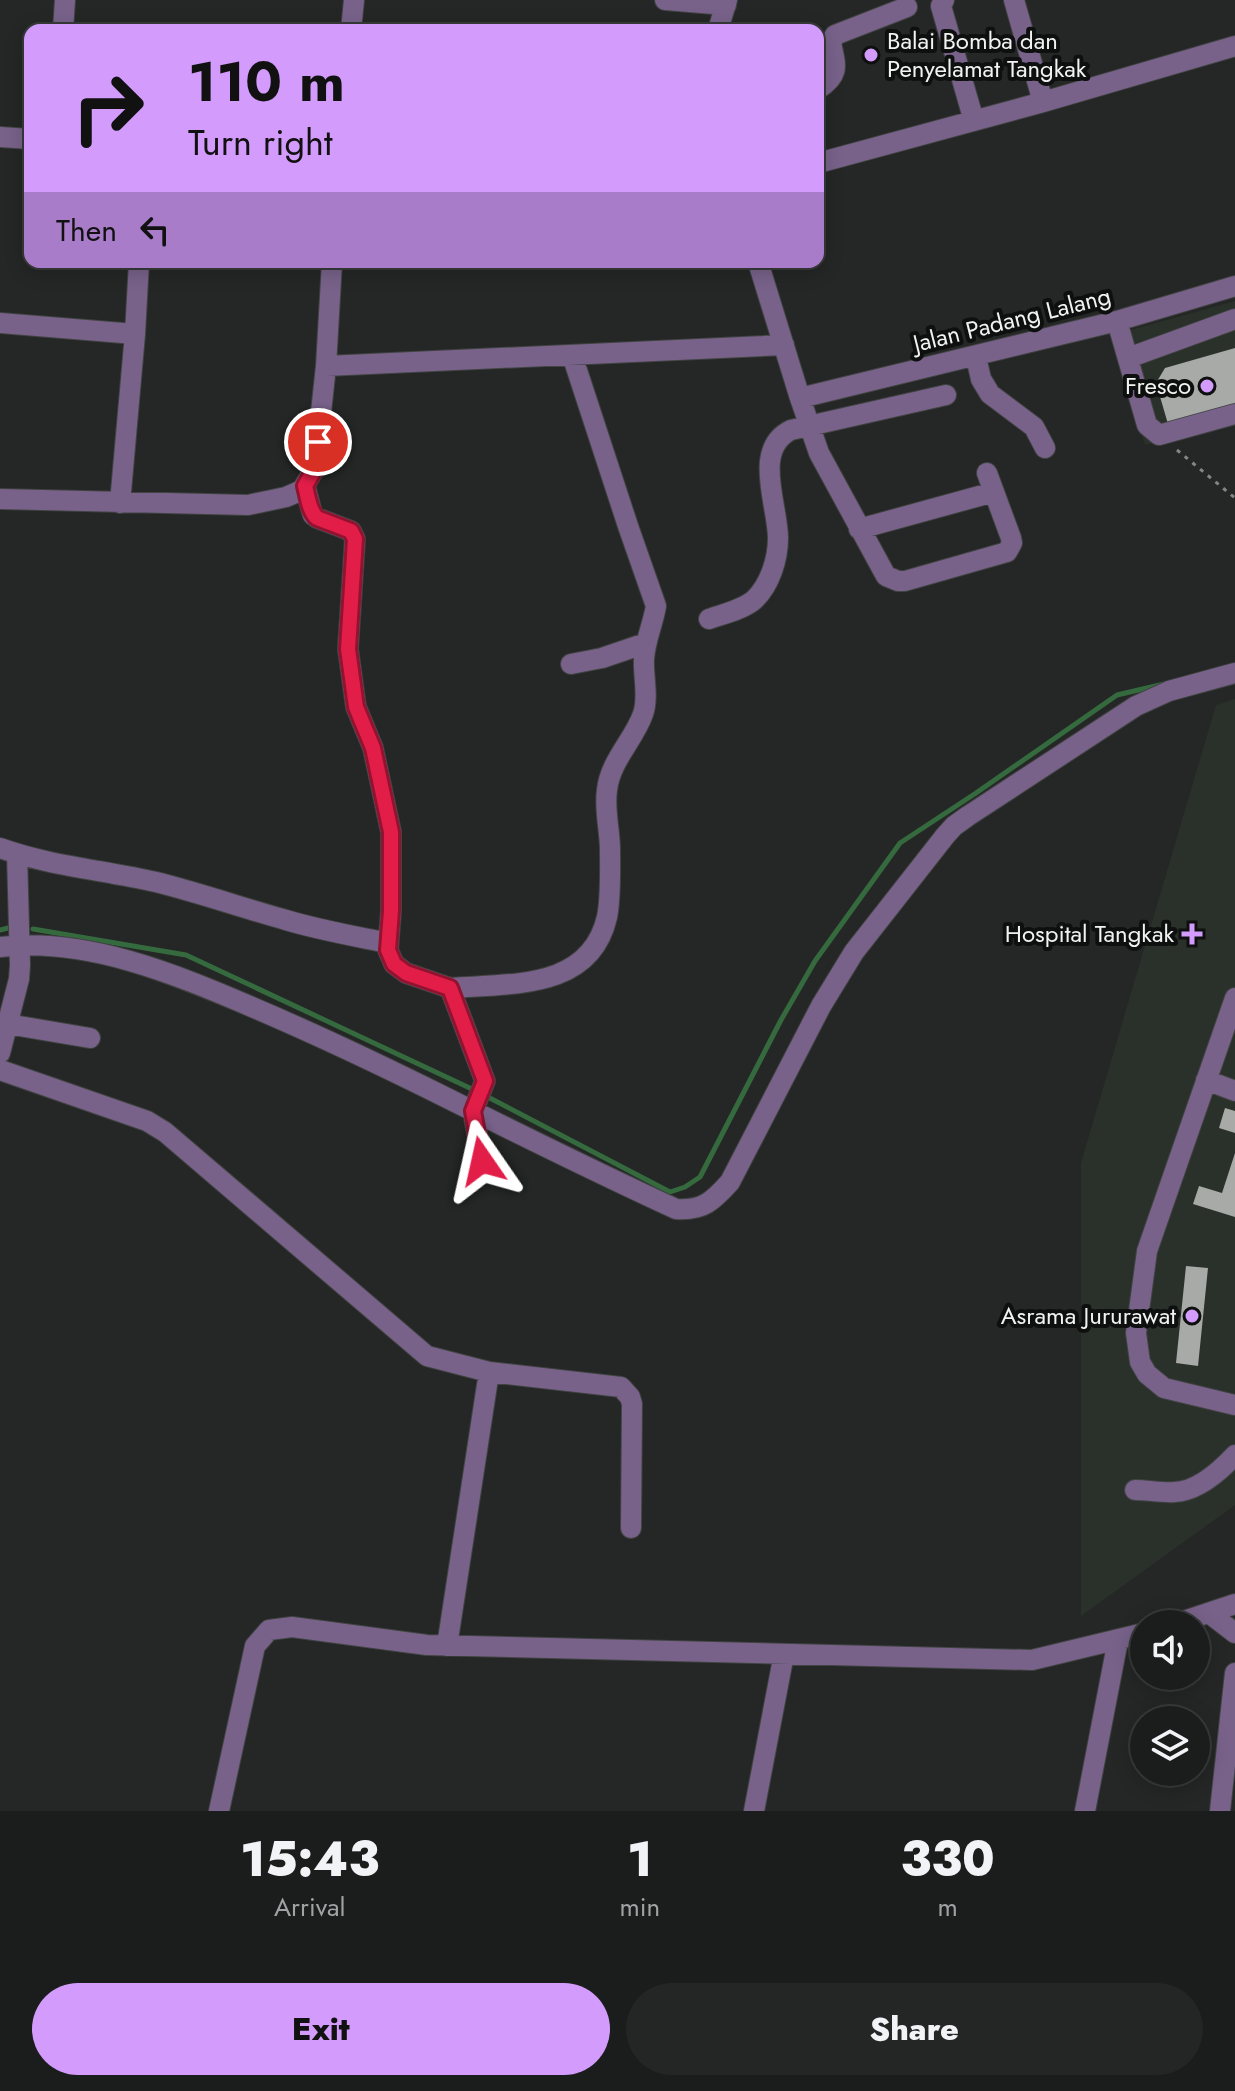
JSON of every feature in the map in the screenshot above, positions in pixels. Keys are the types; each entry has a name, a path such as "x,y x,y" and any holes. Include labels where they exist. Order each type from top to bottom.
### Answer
{"street":[{"path":"63,24 65,0"},
{"path":"352,24 354,0"},
{"path":"665,0 727,2 720,24"},
{"path":"944,0 941,6 974,121"},
{"path":"1014,0 1043,102"},
{"path":"824,85 834,74 831,43 835,35 907,7"},
{"path":"824,161 1235,46"},
{"path":"0,137 24,139"},
{"path":"120,503 139,268"},
{"path":"0,499 248,505 286,497 302,490 315,468 326,366 332,268"},
{"path":"760,268 819,453 859,529 886,576 898,581 1003,554 1012,543 991,482 859,529"},
{"name":"Jalan Padang Lalang","path":"800,398 1117,321 1235,286"},
{"path":"1128,358 1235,319"},
{"path":"1117,321 1147,425 1159,435 1235,414"},
{"path":"0,323 135,334"},
{"path":"326,366 784,345"},
{"path":"305,486 313,515 351,531 355,539 348,649 356,707 373,748 391,832 388,950 394,964 406,973 450,988 538,980 562,974 576,967 591,953 607,915 610,849 607,790 611,771 645,709 644,660 656,606 572,355"},
{"path":"976,357 990,394 1036,430 1045,448"},
{"path":"709,619 745,606 765,587 777,554 770,457 776,440 791,430 946,395"},
{"path":"571,664 602,658 646,643"},
{"path":"10,946 64,948 153,967 197,984 478,1101 676,1209 691,1210 713,1199 730,1182 821,1006 854,952 954,826 1136,706 1169,691 1235,673"},
{"path":"0,1053 20,965 10,946 8,851 182,888 287,920 388,943"},
{"path":"450,988 485,1081 478,1101 482,1161"},
{"path":"1235,998 1147,1251 1136,1333 1140,1362 1147,1374 1164,1388 1235,1405"},
{"path":"7,1024 90,1038"},
{"path":"0,1070 147,1121 176,1140 427,1356 489,1372 614,1385 626,1391 632,1404 631,1528"},
{"path":"1206,1080 1235,1091"},
{"path":"447,1646 489,1372"},
{"path":"1135,1490 1185,1490 1222,1468 1235,1455"},
{"path":"1210,1613 1235,1604"},
{"path":"1210,1614 1235,1633"},
{"path":"219,1811 255,1646 269,1630 292,1627 447,1646 1032,1660 1130,1637"},
{"path":"1085,1811 1118,1640"},
{"path":"754,1811 784,1654"},
{"path":"1220,1811 1235,1673"}],"path":[{"path":"1159,435 1235,498"}],"shaded area":[{"path":"1235,301 1235,422 1145,445 1113,335"},
{"name":"Hospital Tangkak","path":"1235,699 1235,1505 1081,1616 1081,1163 1216,705"}],"building":[{"path":"1235,348 1235,405 1168,424 1156,383 1165,368"},
{"path":"1225,1108 1235,1111 1235,1133 1219,1128"},
{"path":"1235,1153 1235,1217 1193,1204 1199,1186 1222,1193"},
{"name":"Asrama Jururawat","path":"1186,1266 1208,1268 1198,1366 1176,1363"}],"waterway":[{"path":"486,1096 670,1192 685,1187 700,1177 815,961 900,843 1117,695 1164,684"},
{"path":"0,930 8,928"},
{"path":"33,929 186,955 474,1090"}],"place":[{"name":"Balai Bomba dan Penyelamat Tangkak","path":"871,55"},
{"name":"Fresco","path":"1207,386"},
{"name":"Hospital Tangkak","path":"1192,934"},
{"name":"Asrama Jururawat","path":"1192,1316"}],"route":[{"path":"318,442 315,468 305,486 313,515 351,531 355,539 348,649 356,707 373,748 391,832 388,950 394,964 406,973 450,988 485,1081 473,1111 482,1161"}]}
